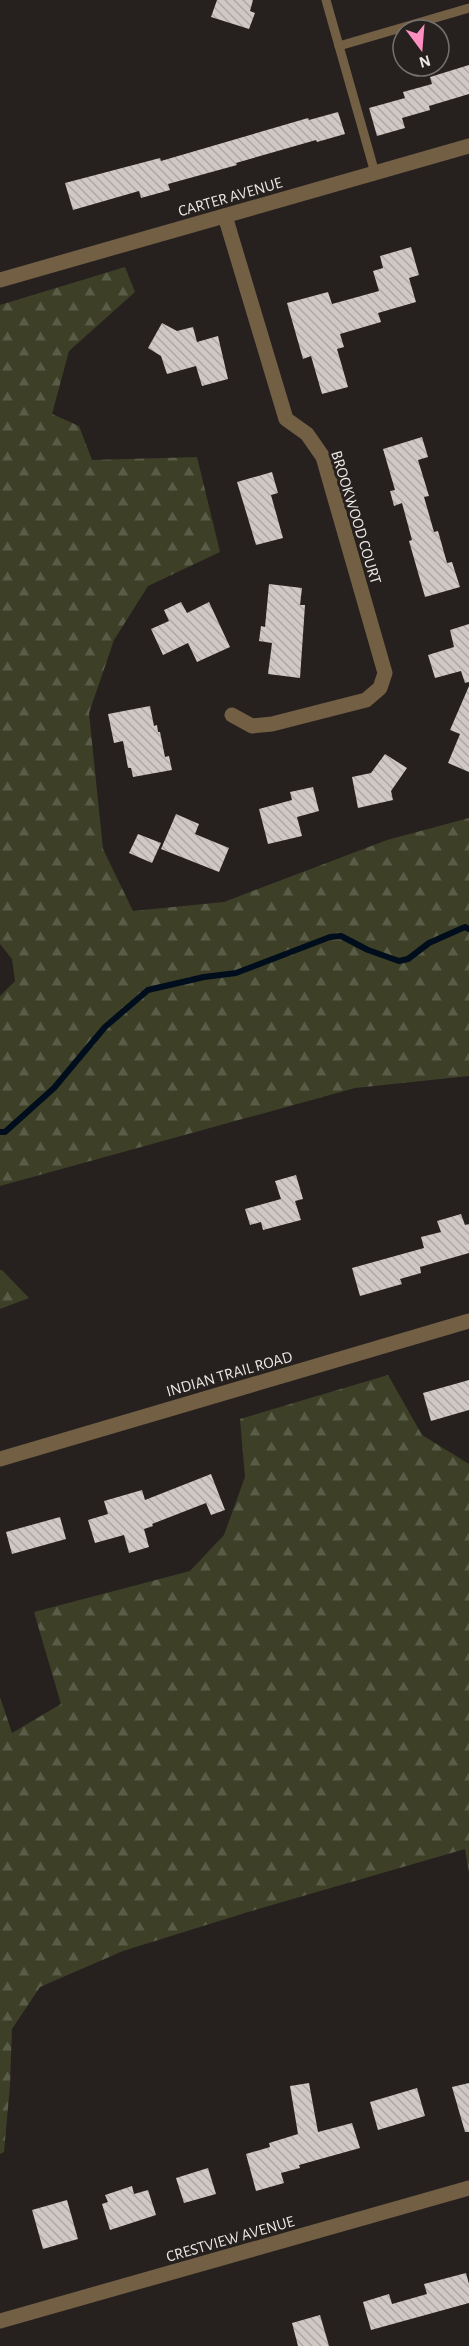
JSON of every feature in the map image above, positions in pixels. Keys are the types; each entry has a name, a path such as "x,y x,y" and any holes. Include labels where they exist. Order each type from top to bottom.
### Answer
{"street":[{"name":"CARTER AVENUE","path":"0,280 469,146"},
{"name":"BROOKWOOD COURT","path":"225,216 286,419 307,434 323,458 385,673 380,688 366,700 272,724 252,726 231,715"},
{"name":"INDIAN TRAIL ROAD","path":"0,1459 469,1321"},
{"name":"CRESTVIEW AVENUE","path":"0,2321 469,2188"}],"lane":[{"path":"326,0 375,173"},
{"path":"339,46 469,8"}],"green space":[{"path":"125,267 135,292 69,351 52,414 79,426 92,460 197,457 220,552 148,586 114,640 89,713 103,849 133,911 224,902 387,840 469,818 469,1076 355,1088 0,1186 0,996 15,981 12,959 0,944 0,305"},
{"path":"0,1270 2,1270 29,1298 0,1309"},
{"path":"388,1375 422,1435 469,1464 469,1873 465,1849 123,1951 40,1987 12,2029 4,2152 0,2154 0,1697 12,1733 61,1704 34,1612 190,1571 224,1535 245,1477 240,1419"}],"building":[{"path":"217,0 253,0 250,11 255,13 249,29 211,17"},
{"path":"469,65 469,94 429,106 430,110 402,118 405,128 377,136 369,108 405,98 403,92 432,84 430,78 451,78 451,71"},
{"path":"338,112 345,134 317,142 316,140 168,184 170,190 141,198 139,191 73,210 65,183 160,158 161,161 308,118 309,120"},
{"path":"411,247 419,275 409,278 416,302 378,313 381,322 340,334 344,347 337,349 348,387 322,394 311,356 303,359 287,303 328,292 332,304 379,291 373,271 383,268 380,256"},
{"path":"162,323 177,331 193,327 197,342 218,336 228,379 202,386 196,366 167,374 161,356 148,348"},
{"path":"422,437 428,457 418,460 429,496 424,497 434,532 438,531 447,563 452,562 460,587 425,597 409,541 412,540 402,503 394,506 390,491 395,490 383,449"},
{"path":"272,472 278,493 271,495 283,538 256,545 237,482"},
{"path":"269,584 302,588 300,605 305,605 300,678 268,674 272,643 259,641 261,626 265,627"},
{"path":"181,602 187,613 209,602 230,647 197,662 188,643 163,655 151,629 169,621 164,610"},
{"path":"469,624 469,682 465,683 461,671 435,678 428,655 454,647 450,630"},
{"path":"469,686 469,772 448,763 460,734 450,730"},
{"path":"150,706 154,726 157,725 158,732 160,732 165,757 169,756 172,770 133,777 131,768 128,768 123,741 114,743 108,714"},
{"path":"385,754 407,768 391,791 393,800 358,808 352,777 371,773"},
{"path":"313,787 319,811 297,817 302,836 268,844 259,809 292,800 290,792"},
{"path":"176,814 199,824 195,834 229,848 219,872 161,849"},
{"path":"138,834 161,843 152,863 129,853"},
{"path":"296,1175 303,1199 295,1201 301,1220 263,1230 261,1222 250,1225 245,1209 281,1199 275,1181"},
{"path":"461,1214 465,1225 469,1224 469,1253 420,1267 421,1273 400,1279 402,1284 360,1296 352,1268 424,1248 421,1237 441,1232 437,1221"},
{"path":"469,1380 469,1410 431,1421 423,1393"},
{"path":"211,1474 225,1510 211,1515 206,1503 152,1524 153,1526 144,1529 149,1547 129,1553 124,1535 95,1543 88,1520 108,1514 104,1501 142,1490 145,1500"},
{"path":"60,1517 66,1539 12,1554 6,1532"},
{"path":"309,2083 318,2132 352,2123 360,2148 299,2165 300,2168 281,2173 284,2183 256,2191 246,2154 270,2147 269,2143 298,2134 290,2086"},
{"path":"469,2083 469,2132 465,2132 452,2087"},
{"path":"417,2088 425,2116 378,2130 370,2102"},
{"path":"208,2168 216,2194 184,2203 176,2178"},
{"path":"132,2186 134,2194 148,2190 156,2215 110,2230 102,2204 108,2202 105,2195"},
{"path":"67,2200 78,2239 43,2249 32,2210"},
{"path":"466,2273 469,2284 469,2303 371,2330 363,2302 389,2294 392,2304 427,2294 424,2284"},
{"path":"320,2315 329,2346 298,2346 292,2323"}],"waterway":[{"path":"0,1132 5,1132 54,1088 105,1027 148,990 204,977 236,973 330,937 341,936 368,950 399,961 408,959 429,943 465,927 469,929"}]}
